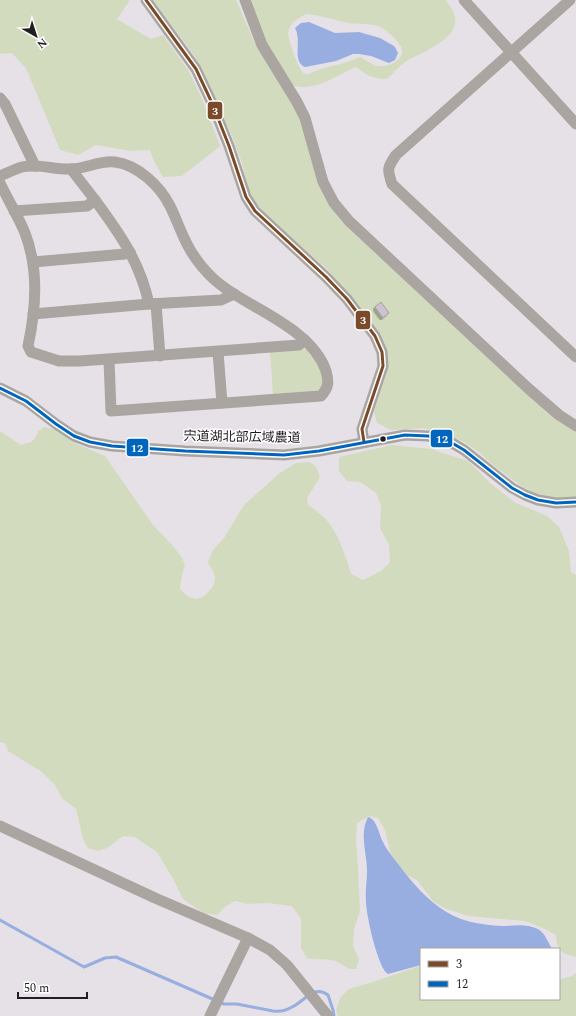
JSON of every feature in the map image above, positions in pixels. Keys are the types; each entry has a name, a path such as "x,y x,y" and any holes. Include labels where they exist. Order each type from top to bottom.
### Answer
{"street":[{"path":"146,0 196,69 212,103 229,146 246,197 255,211 326,277 347,300 375,336 382,352 383,366 362,429 364,442"},
{"path":"245,0 262,45 298,102 305,118 323,182 334,203 349,221 528,389 559,415 576,426"},
{"path":"464,0 576,124"},
{"path":"570,0 396,155 391,162 388,171 392,184 576,357"},
{"path":"0,98 5,104 35,166"},
{"path":"0,176 22,167 35,166 71,169 104,162 115,162 128,166 146,176 160,190 170,205 186,243 197,260 224,287 279,321 305,340 315,350 328,377 327,389 321,396 111,411 109,360"},
{"path":"71,169 121,236 143,279 152,304 160,356"},
{"path":"0,183 25,234 33,262 36,296 28,346 31,352 59,361 109,360 299,345 305,340"},
{"path":"14,211 87,206 95,200"},
{"path":"33,262 125,254 130,252"},
{"path":"33,314 221,300 234,294"},
{"path":"218,352 222,403"},
{"name":"宍道湖北部広域農道","path":"0,388 26,401 74,436 90,442 112,446 185,451 284,454 319,451 405,435 428,436 447,440 464,450 512,488 525,495 538,500 556,503 576,502"},
{"path":"0,826 140,891 248,938 270,950 287,965 328,1016"},
{"path":"210,1016 248,938"}],"green space":[{"path":"0,0 130,0 117,19 151,39 163,35 188,70 202,99 220,146 182,176 163,177 150,150 131,151 96,145 78,155 60,150 26,68 12,53 0,54"},
{"path":"153,0 236,0 254,41 292,102 302,125 317,182 324,197 342,222 427,301 576,431 576,497 560,498 540,495 524,488 493,465 479,452 462,441 441,432 423,428 391,430 377,423 374,411 386,375 388,361 360,309 328,270 271,220 255,202 247,185 242,163 232,136 202,68"},
{"path":"248,0 446,0 453,10 455,25 452,31 440,43 407,61 387,79 371,76 355,67 326,82 318,85 302,87 294,86 286,77 267,45","holes":["306,14 322,16 348,23 376,25 394,37 401,47 401,56 395,62 386,66 377,66 360,57 305,74 297,62 288,33 290,26"]},
{"path":"309,349 322,375 323,381 320,392 273,395 270,352"},
{"path":"45,427 56,430 74,443 105,456 153,525 182,558 185,565 180,589 187,596 194,599 198,599 205,595 213,586 215,577 208,562 213,550 224,538 244,505 280,473 296,463 310,462 316,467 320,477 307,498 308,505 321,514 330,524 340,543 351,574 363,580 381,571 390,562 389,545 380,528 381,505 376,493 360,482 347,481 339,471 339,457 392,445 431,449 468,461 491,484 516,503 547,516 559,527 569,551 571,572 576,575 576,957 563,953 557,944 556,935 543,928 525,921 468,916 444,908 433,901 417,880 402,873 390,851 385,830 378,818 369,816 357,823 356,840 360,911 354,929 353,946 359,959 356,969 349,969 333,960 307,958 301,948 301,919 292,906 267,903 248,904 235,901 226,906 217,915 203,913 183,899 157,852 135,837 123,836 107,848 98,851 88,848 83,839 76,809 62,798 55,785 42,772 8,751 5,743 0,742 0,431 21,445 32,441 38,431"},
{"path":"420,966 420,1000 560,1000 560,980 572,976 576,973 576,1016 338,1016 336,1010 340,998 349,989"}],"water":[{"path":"309,22 335,33 359,32 380,38 394,46 398,53 395,60 389,63 371,56 353,54 336,61 305,67 301,65 299,61 298,38 295,28 301,23"},
{"path":"368,817 374,821 386,847 405,873 432,902 446,912 461,919 485,925 524,925 533,927 543,933 551,948 420,948 420,965 388,974 380,962 370,929 366,894 367,864 364,844 365,823"}],"building":[{"path":"381,302 389,313 383,318 375,307"}],"waterway":[{"path":"0,920 84,967 105,958 116,957 224,1004 237,1004 273,1011 288,1009 314,992 318,991 328,995 334,1016"}],"transit line":[{"name":"3","path":"146,0 196,69 212,103 229,146 246,197 255,211 326,277 347,299 375,336 382,352 383,366 362,429 364,442"},
{"name":"12","path":"0,388 26,401 74,436 90,442 112,446 284,455 319,451 405,435 428,436 447,440 464,450 512,488 525,495 538,500 556,503 576,502"}]}
